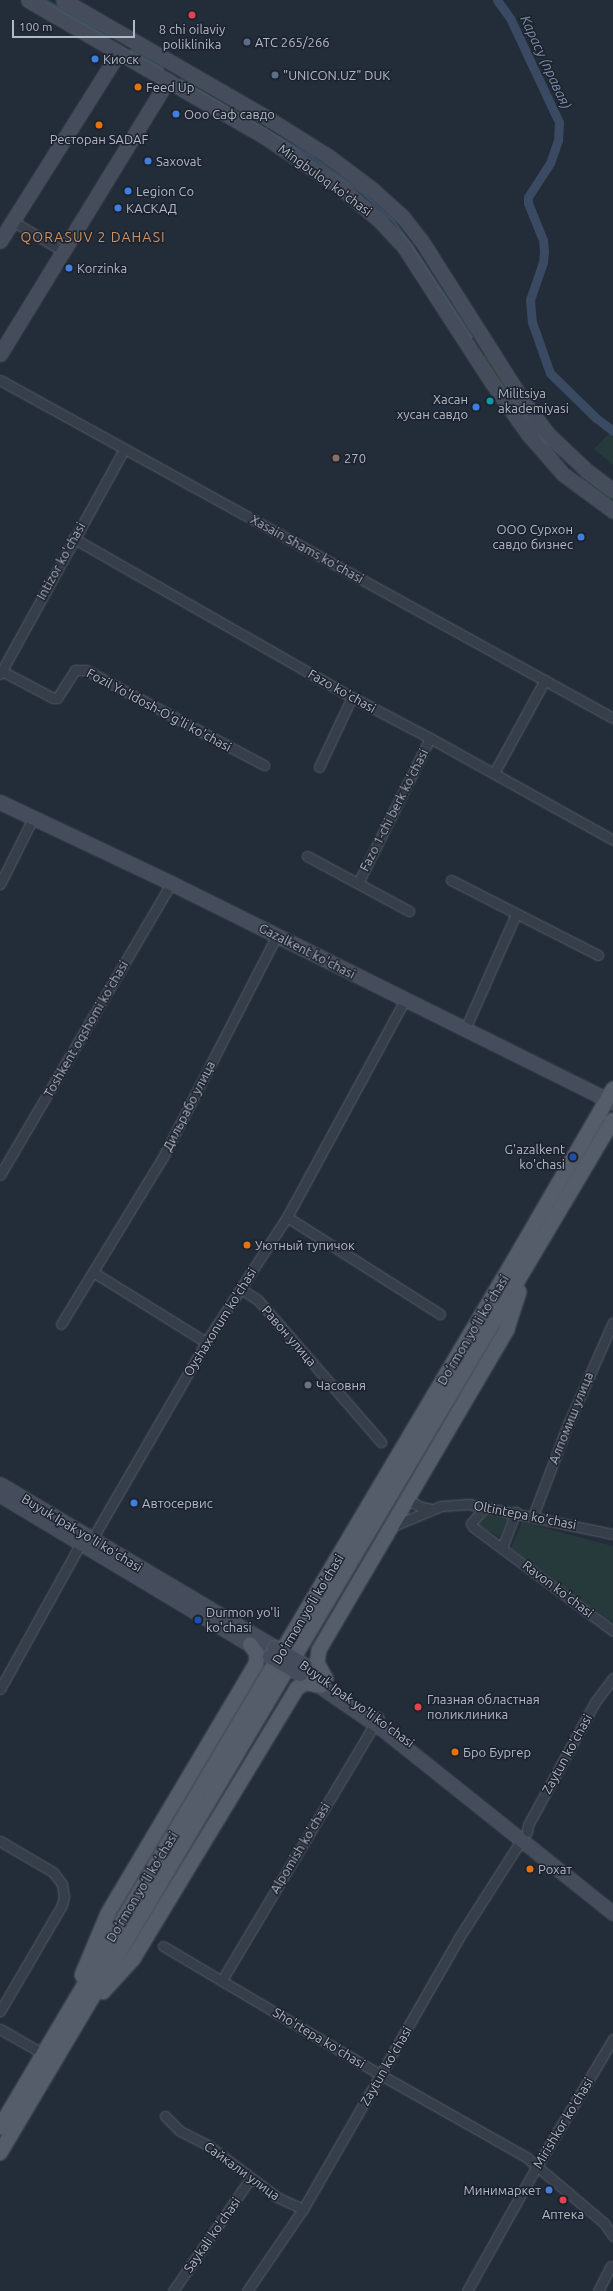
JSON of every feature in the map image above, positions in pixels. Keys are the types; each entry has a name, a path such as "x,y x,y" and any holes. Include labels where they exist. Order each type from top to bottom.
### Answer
{"main road":[{"name":"Mingbuloq ko'chasi","path":"28,0 168,80 285,150 345,191 379,220 404,247 471,352 528,434 564,474 613,511"},
{"name":"Mingbuloq ko'chasi","path":"63,0 311,145 372,189 402,216 421,240 485,343 543,428 575,460 613,490"},
{"path":"0,241 119,52"},
{"path":"0,354 168,80"},
{"path":"471,352 485,343"},
{"path":"564,474 575,460"},
{"name":"Gazalkent ko'chasi","path":"0,802 171,883 465,1029 611,1097"},
{"name":"Do‘rmon yo‘li ko‘chasi","path":"75,2014 506,1274 611,1097"},
{"name":"Do‘rmon yo‘li ko‘chasi","path":"0,2127 49,2057 527,1267 613,1120"},
{"path":"75,2014 133,1959 297,1688 306,1682 324,1683 317,1663 319,1650 507,1329 527,1267"},
{"name":"Buyuk Ipak yo'li ko'chasi","path":"0,1484 86,1541 250,1644 272,1652"},
{"name":"Buyuk Ipak yo'li ko'chasi","path":"0,1495 86,1541 324,1683 377,1720 524,1836 613,1902"},
{"path":"75,2014 108,1913 256,1664 257,1654 250,1644"},
{"name":"Buyuk Ipak yo'li ko'chasi","path":"524,1836 613,1913"},
{"name":"Do‘rmon yo‘li ko‘chasi","path":"0,2153 49,2057"}],"street":[{"path":"119,52 128,38"},
{"path":"168,80 177,66"},
{"path":"12,221 63,251"},
{"name":"Xasain Shams ko'chasi","path":"0,380 613,718"},
{"name":"Intizor ko'chasi","path":"1,671 73,538 124,449"},
{"name":"Fazo ko'chasi","path":"73,538 352,697 494,773 613,840"},
{"name":"Fozil Yo'ldosh-O'g'li ko'chasi","path":"1,671 53,698 57,698 75,670 86,670 264,765"},
{"path":"494,773 545,680"},
{"path":"319,767 352,697"},
{"name":"Fazo 1-chi berk ko'chasi","path":"358,883 430,738"},
{"path":"0,884 33,818"},
{"name":"Fazo 1-chi berk ko'chasi","path":"307,856 409,911"},
{"path":"451,880 598,955"},
{"name":"Toshkent oqshomi ko'chasi","path":"0,1175 171,883"},
{"path":"465,1029 516,914"},
{"name":"Дильрабо улица","path":"61,1324 164,1155 276,935"},
{"name":"Oyshaxonum ko'chasi","path":"0,1689 86,1541 206,1342 287,1216 405,1000"},
{"path":"287,1216 440,1314"},
{"path":"93,1272 206,1342"},
{"name":"Равон улица","path":"241,1289 258,1300 381,1442"},
{"name":"Алпомиш улица","path":"533,1516 568,1424 613,1322"},
{"path":"408,1500 424,1508 436,1508"},
{"name":"Oltintepa ko'chasi","path":"393,1526 436,1508 461,1504 486,1506 613,1534"},
{"name":"Ravon ko'chasi","path":"486,1506 471,1522 472,1525 613,1631"},
{"path":"502,1548 516,1512"},
{"name":"Zaytun ko'chasi","path":"248,2291 303,2209 484,1896 524,1836 528,1825 595,1702 613,1678"},
{"name":"Alpomish ko'chasi","path":"222,1980 377,1720"},
{"path":"0,1841 53,1872 62,1884 64,1896 62,1905 0,2011"},
{"name":"Sho'rtepa ko'chasi","path":"163,1946 381,2075 526,2157 604,2223 613,2236"},
{"path":"0,2029 49,2057"},
{"name":"Mirishkor ko'chasi","path":"467,2291 537,2166 613,2039"},
{"name":"Сайкали улица","path":"165,2116 180,2131 208,2145 250,2179 283,2201 303,2209"},
{"name":"Saykali ko'chasi","path":"173,2291 250,2179"},
{"path":"598,2291 611,2266"}],"shaded area":[{"path":"40,0 50,0 110,35 107,39"},
{"path":"132,48 163,66 161,70 130,52"},
{"path":"182,77 327,164 398,222 394,224 361,194 325,167 179,81"},
{"path":"412,242 472,334 468,337 408,245"},
{"path":"485,354 521,409 561,456 557,459 537,436 481,357"},
{"path":"613,429 613,465 594,449"},
{"path":"583,475 613,497 613,504 580,479"},
{"path":"486,1514 507,1519 500,1537 478,1525"},
{"path":"522,1522 613,1546 613,1623 511,1548"}],"waterway":[{"path":"45,0 107,36"},
{"name":"Карасу (правая)","path":"497,0 510,18 559,122 558,140 550,163 528,197 528,203 543,240 544,251 543,262 530,300 532,322 550,373 596,418 613,431"},
{"path":"131,50 162,68"},
{"path":"181,80 311,156 363,193 393,220 412,246 471,336"}],"place":[{"name":"8 chi oilaviy poliklinika","path":"192,15"},
{"name":"АТС 265/266","path":"247,42"},
{"name":"Киоск","path":"95,59"},
{"name":"\"UNICON.UZ\" DUK","path":"275,75"},
{"name":"Feed Up","path":"138,87"},
{"name":"Ооо Саф савдо","path":"176,114"},
{"name":"Ресторан SADAF","path":"99,125"},
{"name":"Saxovat","path":"148,161"},
{"name":"Legion Co","path":"128,191"},
{"name":"КАСКАД","path":"118,208"},
{"name":"Korzinka","path":"69,268"},
{"name":"Militsiya akademiyasi","path":"490,401"},
{"name":"Хасан хусан савдо","path":"476,407"},
{"name":"270","path":"336,458"},
{"name":"ООО Сурхон савдо бизнес","path":"581,537"},
{"name":"G'azalkent ko'chasi","path":"573,1157"},
{"name":"Уютный тупичок","path":"247,1245"},
{"name":"Часовня","path":"308,1385"},
{"name":"Автосервис","path":"134,1503"},
{"name":"Durmon yo'li ko'chasi","path":"198,1620"},
{"name":"Глазная областная поликлиника","path":"418,1707"},
{"name":"Бро Бургер","path":"455,1752"},
{"name":"Рохат","path":"530,1869"},
{"name":"Минимаркет","path":"549,2190"},
{"name":"Аптека","path":"563,2200"}],"district":[{"name":"QORASUV 2 DAHASI","path":"93,237"}]}
